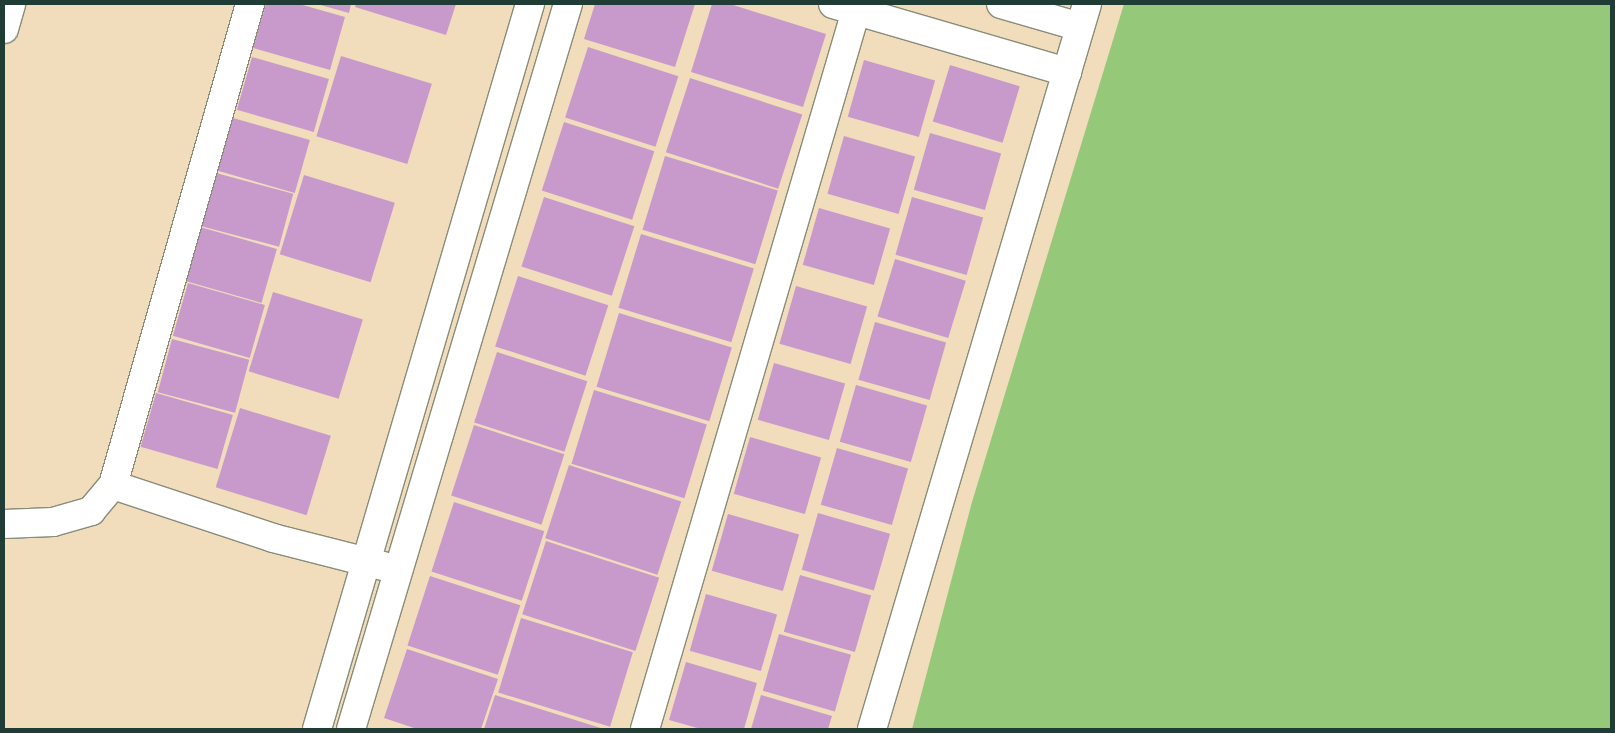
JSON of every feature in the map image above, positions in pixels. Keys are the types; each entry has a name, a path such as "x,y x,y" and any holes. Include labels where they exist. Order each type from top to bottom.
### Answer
{"street":[{"path":"4,29 11,4"},
{"path":"4,524 52,522 91,511 113,485 250,4"},
{"path":"317,729 530,4"},
{"path":"352,729 568,4"},
{"path":"872,729 1084,15 1001,4"},
{"path":"645,729 849,6 1067,72"},
{"path":"113,485 273,538 367,561 399,571"}],"green space":[{"path":"1124,4 1611,4 1611,729 912,729 972,502"}],"building":[{"path":"266,4 299,4 345,17 330,70 253,48"},
{"path":"317,4 351,4 349,13"},
{"path":"356,4 456,4 446,35 355,7"},
{"path":"595,4 695,4 675,67 584,39"},
{"path":"712,4 730,4 826,34 803,107 691,72"},
{"path":"588,47 678,76 655,147 565,117"},
{"path":"341,56 432,84 407,164 316,136"},
{"path":"252,57 329,79 314,132 237,110"},
{"path":"864,60 935,80 919,137 848,117"},
{"path":"950,65 1020,86 1003,143 933,121"},
{"path":"690,78 802,114 778,189 666,152"},
{"path":"233,118 310,140 295,193 218,171"},
{"path":"564,122 654,151 632,220 542,190"},
{"path":"930,133 1001,153 985,210 914,190"},
{"path":"844,136 915,156 899,214 827,194"},
{"path":"665,156 778,190 755,264 642,230"},
{"path":"216,173 293,194 279,247 202,226"},
{"path":"304,175 395,203 371,282 280,254"},
{"path":"544,197 634,226 612,296 521,266"},
{"path":"912,197 983,217 967,275 895,255"},
{"path":"819,208 890,228 874,285 803,265"},
{"path":"200,227 277,249 261,303 185,281"},
{"path":"641,234 754,268 731,342 618,308"},
{"path":"895,259 966,281 948,338 877,316"},
{"path":"518,276 608,305 585,376 495,346"},
{"path":"188,283 265,305 250,358 173,336"},
{"path":"796,286 867,306 851,364 779,344"},
{"path":"273,292 363,319 339,399 249,371"},
{"path":"619,313 732,347 709,421 596,387"},
{"path":"875,322 946,342 930,400 858,380"},
{"path":"172,339 249,360 235,413 158,392"},
{"path":"497,352 587,381 564,452 474,422"},
{"path":"774,363 845,383 829,440 758,420"},
{"path":"856,385 927,405 911,462 840,442"},
{"path":"594,390 707,424 684,498 571,464"},
{"path":"156,393 233,415 217,469 141,447"},
{"path":"240,408 331,436 307,515 216,487"},
{"path":"474,425 564,454 541,525 451,495"},
{"path":"750,437 821,457 805,514 734,494"},
{"path":"837,448 908,468 892,525 821,505"},
{"path":"569,465 681,501 657,575 545,538"},
{"path":"454,502 544,531 522,601 431,571"},
{"path":"818,513 890,534 874,590 802,570"},
{"path":"728,514 799,534 783,591 712,571"},
{"path":"546,541 659,578 635,651 522,614"},
{"path":"800,575 871,595 855,652 784,632"},
{"path":"430,576 520,605 498,675 407,645"},
{"path":"706,594 777,614 761,671 690,651"},
{"path":"521,618 633,652 610,727 498,693"},
{"path":"779,634 851,655 835,711 763,691"},
{"path":"407,649 498,679 481,729 417,729 384,718"},
{"path":"686,662 757,683 744,729 701,729 669,720"},
{"path":"495,695 604,729 484,729"},
{"path":"761,695 832,716 828,729 751,729"}]}
